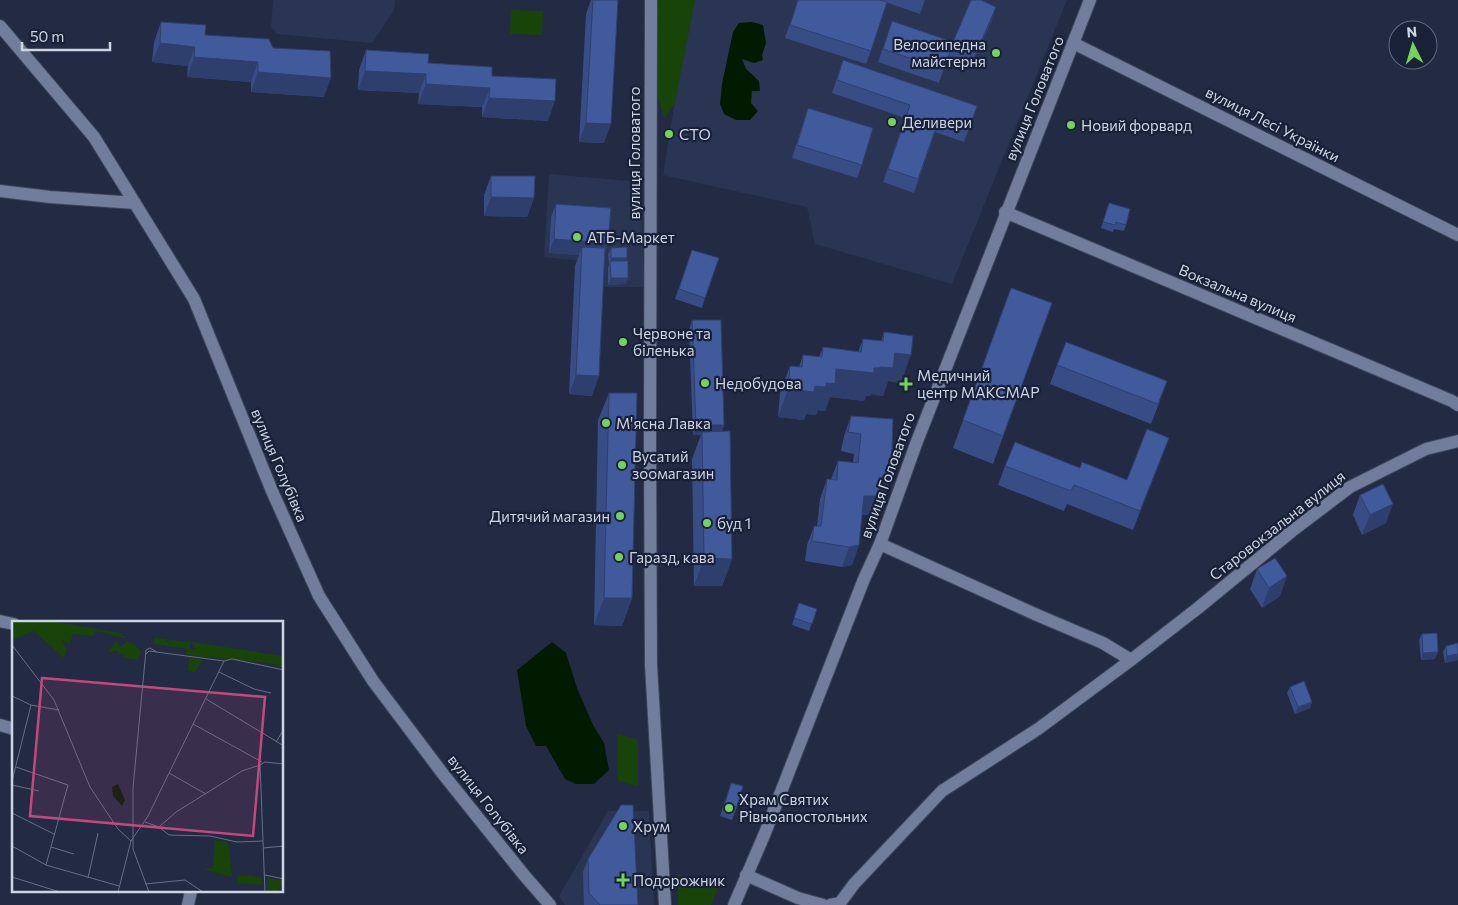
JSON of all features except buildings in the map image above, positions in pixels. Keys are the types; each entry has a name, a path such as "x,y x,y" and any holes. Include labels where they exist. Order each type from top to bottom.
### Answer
{"street":[{"name":"вулиця Головатого","path":"651,0 651,665 665,905"},
{"name":"вулиця Головатого","path":"734,905 765,833 864,579 880,544 919,435 1090,0"},
{"name":"вулиця Голубівка","path":"0,26 94,137 194,299 272,491 319,596 379,688 443,774 524,876 550,905"},
{"name":"вулиця Лесі Українки","path":"1073,43 1458,234"},
{"path":"0,191 50,197 135,203"},
{"name":"Вокзальна вулиця","path":"1006,212 1458,405"},
{"name":"Старовокзальна вулиця","path":"838,904 854,884 942,790 1038,729 1131,660 1292,531 1350,488 1426,449 1458,441"},
{"path":"880,544 1103,643 1131,660"},
{"path":"746,875 798,898 823,905"},
{"path":"188,905 191,892"}],"shaded area":[{"path":"273,0 395,0 394,10 372,43 277,34 271,27"},
{"path":"695,0 1067,0 952,284 815,244 807,207 663,175 686,33"},
{"path":"752,22 763,25 766,43 762,55 763,60 754,63 742,59 746,69 759,81 760,91 752,91 751,103 758,111 750,120 736,120 724,114 720,104 722,84 733,32 739,23"},
{"path":"549,174 640,182 644,287 605,287 602,263 544,257"},
{"path":"552,642 566,653 577,688 593,725 604,743 609,770 594,784 576,784 565,779 546,746 536,746 526,726 517,670"},
{"path":"608,811 649,811 654,905 565,905 559,896"}],"green space":[{"path":"657,0 695,0 675,103 664,118 658,97"},
{"path":"511,10 543,11 542,35 510,34"},
{"path":"617,734 638,740 638,786 618,781"},
{"path":"678,875 718,887 711,905 678,905"}],"place":[{"name":"Велосипедна майстерня","path":"996,53"},
{"name":"Деливери","path":"892,122"},
{"name":"Новий форвард","path":"1071,125"},
{"name":"СТО","path":"669,134"},
{"name":"АТБ-Маркет","path":"577,237"},
{"name":"Червоне та біленька","path":"623,342"},
{"name":"Недобудова","path":"705,383"},
{"name":"Медичний центр МАКСМАР","path":"906,384"},
{"name":"М'ясна Лавка","path":"606,423"},
{"name":"Вусатий зоомагазин","path":"622,465"},
{"name":"Дитячий магазин","path":"620,516"},
{"name":"буд 1","path":"707,523"},
{"name":"Гаразд, кава","path":"619,557"},
{"name":"Храм Святих Рівноапостольних","path":"729,808"},
{"name":"Хрум","path":"623,826"},
{"name":"Подорожник","path":"623,880"}]}
